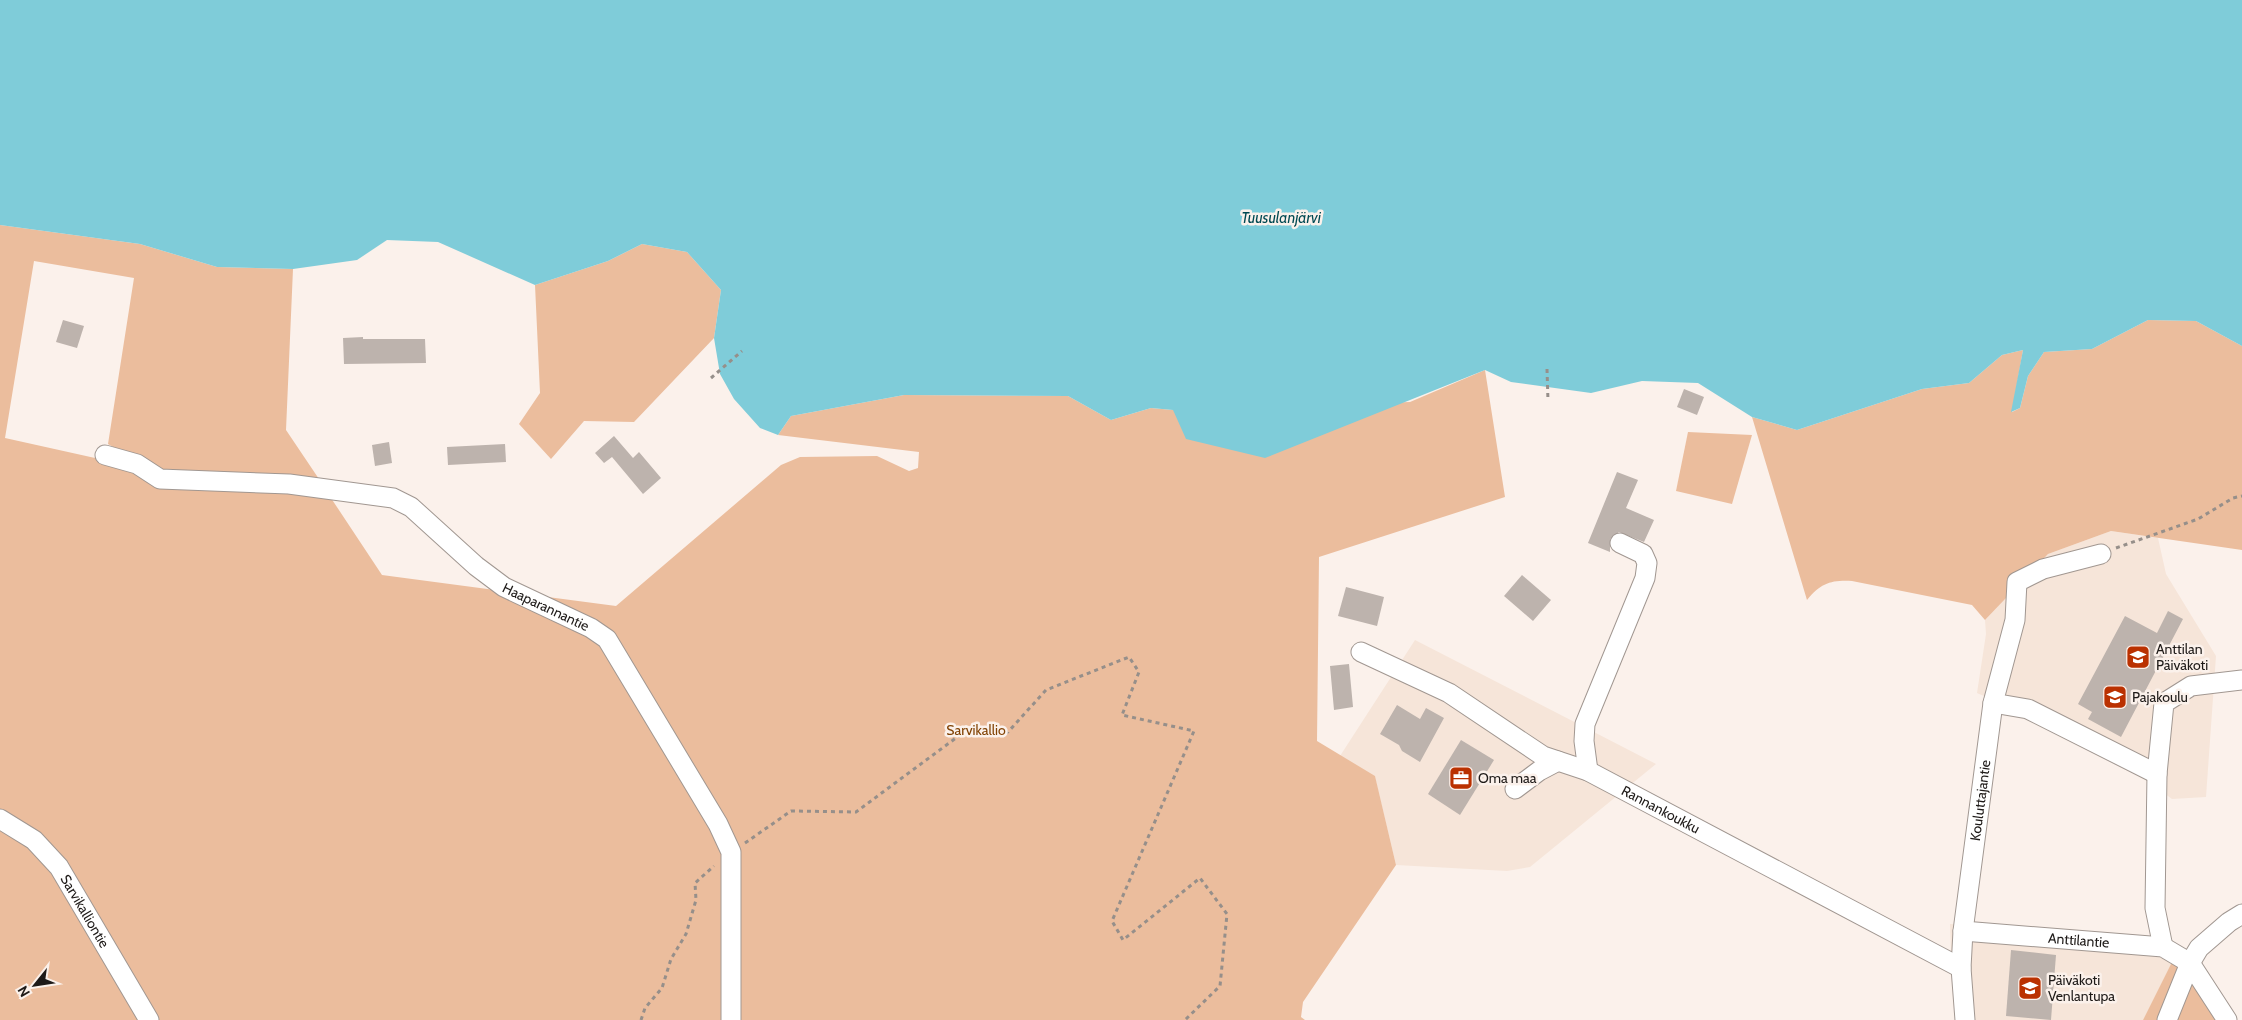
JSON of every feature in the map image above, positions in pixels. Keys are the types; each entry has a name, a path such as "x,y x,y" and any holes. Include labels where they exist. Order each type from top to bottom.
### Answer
{"street":[{"name":"Haaparannantie","path":"105,455 137,464 160,480 289,484 368,493 393,498 411,507 476,566 504,587 591,628 607,639 713,816 731,852 731,1020"},
{"path":"1588,770 1584,741 1585,724 1645,578 1646,563 1643,554 1620,543"},
{"name":"Kouluttajantie","path":"1966,1020 1961,968 1963,931 1993,703 2015,620 2017,582 2043,569 2100,554"},
{"name":"Rannankoukku","path":"1361,652 1449,693 1550,758 1588,770 1961,968"},
{"path":"2163,947 2156,908 2157,774 2164,703 2191,686 2242,680"},
{"path":"1993,703 2028,709 2157,774"},
{"path":"1514,789 1539,771 1550,758"},
{"name":"Sarvikalliontie","path":"0,820 34,840 59,867 149,1020"},
{"path":"2167,1020 2184,983 2190,963 2199,948 2229,922 2242,914"},
{"name":"Anttilantie","path":"1963,931 2163,947 2190,963 2227,1020"}],"path":[{"path":"711,378 742,351"},
{"path":"1547,368 1548,401"},
{"path":"2100,554 2198,519 2233,498 2242,496"},
{"path":"641,1020 645,1008 662,988 671,959 686,934 696,900 695,882 731,852 791,811 856,812 964,732 1008,732 1046,690 1129,657 1140,672 1122,715 1194,731 1112,920 1123,940 1200,878 1227,914 1220,986 1185,1020"}],"shaded area":[{"path":"2111,531 2158,538 2166,574 2216,656 2206,797 2172,799 2149,782 2065,732 1977,693 1986,634 1985,620 2048,554"},
{"path":"1415,640 1656,764 1530,867 1507,871 1396,865 1375,777 1340,756"},
{"path":"1950,924 2151,940 2172,962 2143,1020 1957,1020 1952,984"}],"green space":[{"name":"Sarvikallio","path":"0,225 140,244 217,267 293,269 286,430 321,482 161,475 108,444 134,278 34,261 5,438 104,460 159,483 327,492 382,575 616,606 781,465 800,457 877,456 909,471 918,468 919,452 778,435 791,416 904,395 1068,396 1111,420 1151,408 1173,410 1410,402 1485,370 1505,497 1319,557 1317,741 1375,776 1396,865 1303,1002 1301,1017 1305,1020 0,1020"},
{"path":"642,244 687,252 721,290 714,338 634,422 584,421 551,459 519,424 540,393 535,285 608,261"},
{"path":"2148,320 2196,321 2242,346 2242,550 2111,531 2048,554 1985,620 1972,605 1852,581 1832,582 1822,586 1807,600 1752,417 1797,430 1922,389 1969,383 2002,355 2023,350 2012,412 2020,408 2028,376 2044,352 2092,349"},
{"path":"1688,432 1752,435 1732,504 1676,491"},
{"path":"2172,962 2192,976 2221,1020 2143,1020"}],"water":[{"name":"Tuusulanjärvi","path":"0,0 2242,0 2242,346 2196,321 2148,320 2092,349 2044,352 2028,376 2020,408 2011,412 2023,350 2002,355 1969,383 1922,389 1797,430 1752,417 1698,383 1642,381 1591,393 1511,382 1485,370 1265,458 1186,439 1173,410 1151,408 1111,420 1068,396 904,395 791,416 778,435 760,428 734,399 720,374 714,338 721,290 687,252 642,244 608,261 535,285 438,242 387,240 357,260 293,269 217,267 140,244 0,225"}],"building":[{"path":"63,320 84,326 77,348 56,342"},
{"path":"363,337 363,339 425,339 426,363 344,364 343,338"},
{"path":"1684,389 1704,397 1697,415 1677,407"},
{"path":"614,436 633,458 639,452 661,478 643,494 612,457 604,463 595,453"},
{"path":"389,442 392,463 375,466 372,445"},
{"path":"505,444 506,462 448,465 447,447"},
{"path":"1617,472 1638,480 1626,508 1654,520 1644,542 1619,532 1610,539 1610,552 1588,543"},
{"path":"1522,575 1551,600 1533,621 1504,596"},
{"path":"1346,587 1384,597 1377,626 1338,616"},
{"path":"2168,611 2183,619 2121,737 2088,719 2092,712 2078,704 2125,616 2157,633"},
{"path":"1349,664 1353,707 1334,710 1330,666"},
{"path":"1397,705 1420,719 1426,708 1444,718 1420,762 1402,751 1399,745 1380,734"},
{"path":"1461,740 1494,760 1460,815 1428,794"},
{"path":"2011,950 2056,955 2051,1020 2006,1016"}],"place":[{"name":"Anttilan Päiväkoti","path":"2138,657"},
{"name":"Pajakoulu","path":"2115,697"},
{"name":"Oma maa","path":"1461,778"},
{"name":"Päiväkoti Venlantupa","path":"2030,988"}]}
